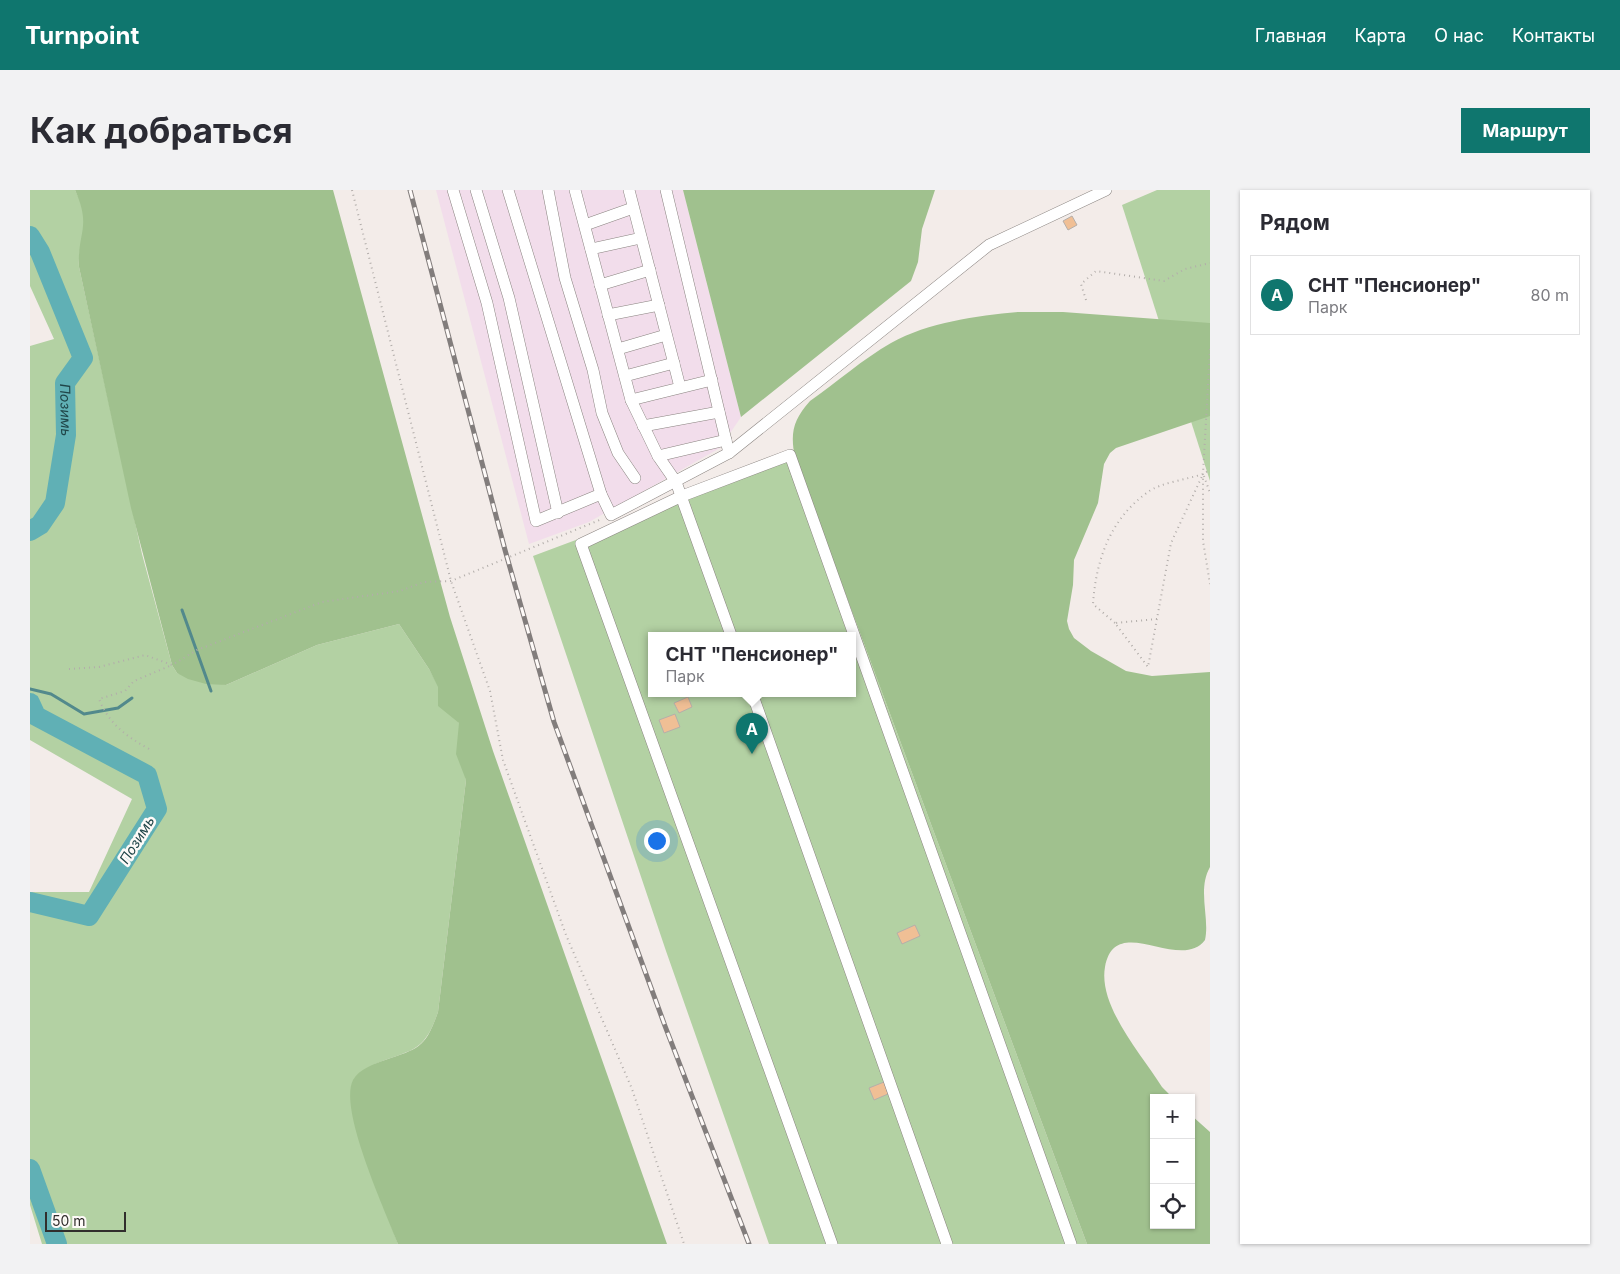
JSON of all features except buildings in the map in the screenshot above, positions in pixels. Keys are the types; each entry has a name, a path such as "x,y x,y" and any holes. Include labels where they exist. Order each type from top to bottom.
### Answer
{"street":[{"path":"453,190 487,303 536,521 601,494"},
{"path":"476,190 509,298 558,513"},
{"path":"508,190 601,494 611,516 729,453 989,245 1106,190"},
{"path":"548,190 565,278 593,370 602,413 618,453 635,478"},
{"path":"576,190 631,400 658,456 676,482 682,496 730,632"},
{"path":"629,190 680,387"},
{"path":"666,190 729,453"},
{"path":"585,225 633,208"},
{"path":"591,250 641,238"},
{"path":"600,285 650,270"},
{"path":"608,315 659,305"},
{"path":"618,349 666,335"},
{"path":"625,376 674,363"},
{"path":"631,400 712,380"},
{"path":"644,426 719,412"},
{"path":"658,456 726,440"},
{"path":"832,1244 581,544 682,496 790,456 853,632"},
{"path":"856,641 1070,1242 1058,1244"},
{"path":"753,697 947,1244"}],"path":[{"path":"352,190 452,581 490,691 503,760 566,934 632,1089 684,1244"},
{"path":"1086,300 1081,284 1096,271 1164,281 1185,269 1210,263"},
{"path":"1210,349 1203,474 1203,541 1210,584"},
{"path":"1203,474 1171,543 1148,667 1115,623 1093,604 1095,575 1114,524 1149,491 1203,474 1210,470"},
{"path":"1203,474 1210,493"},
{"path":"149,749 126,736 115,726 104,712 99,699 125,691 134,681 172,665 197,650 322,602 400,590 424,582 452,581 611,516"},
{"path":"1115,623 1156,619"},
{"path":"69,669 99,667 145,655 172,665"}],"shaded area":[{"path":"436,190 683,190 741,417 720,448 589,522 529,544"}],"green space":[{"path":"30,190 75,190 83,208 85,228 79,267 142,554 172,665 177,673 226,685 317,645 399,624 429,669 459,723 466,780 438,1012 427,1036 415,1048 375,1064 360,1143 398,1244 42,1244 30,1205 30,892 89,892 132,799 30,740 30,346 54,339 30,286"},
{"path":"75,190 333,190 450,617 493,751 667,1244 398,1244 357,1136 350,1094 353,1080 363,1070 376,1063 406,1053 419,1045 429,1033 438,1012 466,780 456,754 459,723 438,706 438,687 429,669 399,624 317,645 226,685 206,684 188,679 177,673 172,665 131,508 79,267 83,213"},
{"path":"683,190 935,190 922,229 918,262 911,281 741,417"},
{"path":"1157,190 1210,190 1210,481 1122,205"},
{"path":"1018,312 1063,312 1210,323 1210,416 1116,448 1110,453 1104,464 1098,503 1074,560 1073,585 1067,621 1074,638 1091,651 1126,671 1152,676 1210,672 1210,867 1204,885 1205,940 1194,948 1180,950 1134,943 1121,944 1111,951 1105,967 1105,982 1108,998 1123,1030 1162,1087 1169,1094 1150,1094 1150,1229 1195,1229 1195,1119 1210,1132 1210,1244 1087,1244 795,458 794,427 804,408 810,401 860,363 891,343 921,330 953,321"},
{"path":"795,458 1087,1244 769,1244 666,951 533,556"}],"waterway":[{"name":"Позимь","path":"30,236 40,252 83,358 65,383 66,435 55,503 40,525 30,531"},
{"path":"182,610 211,691"},
{"path":"30,689 51,694 84,714 118,708 132,698"},
{"name":"Позимь","path":"30,703 36,716 147,775 157,809 89,916 30,902"},
{"name":"Позимь","path":"30,1169 57,1244"}],"railway":[{"path":"410,190 505,550 554,722 665,1026 749,1244"}],"place":[{"name":"СНТ \"Пенсионер\"","path":"752,754"}]}
